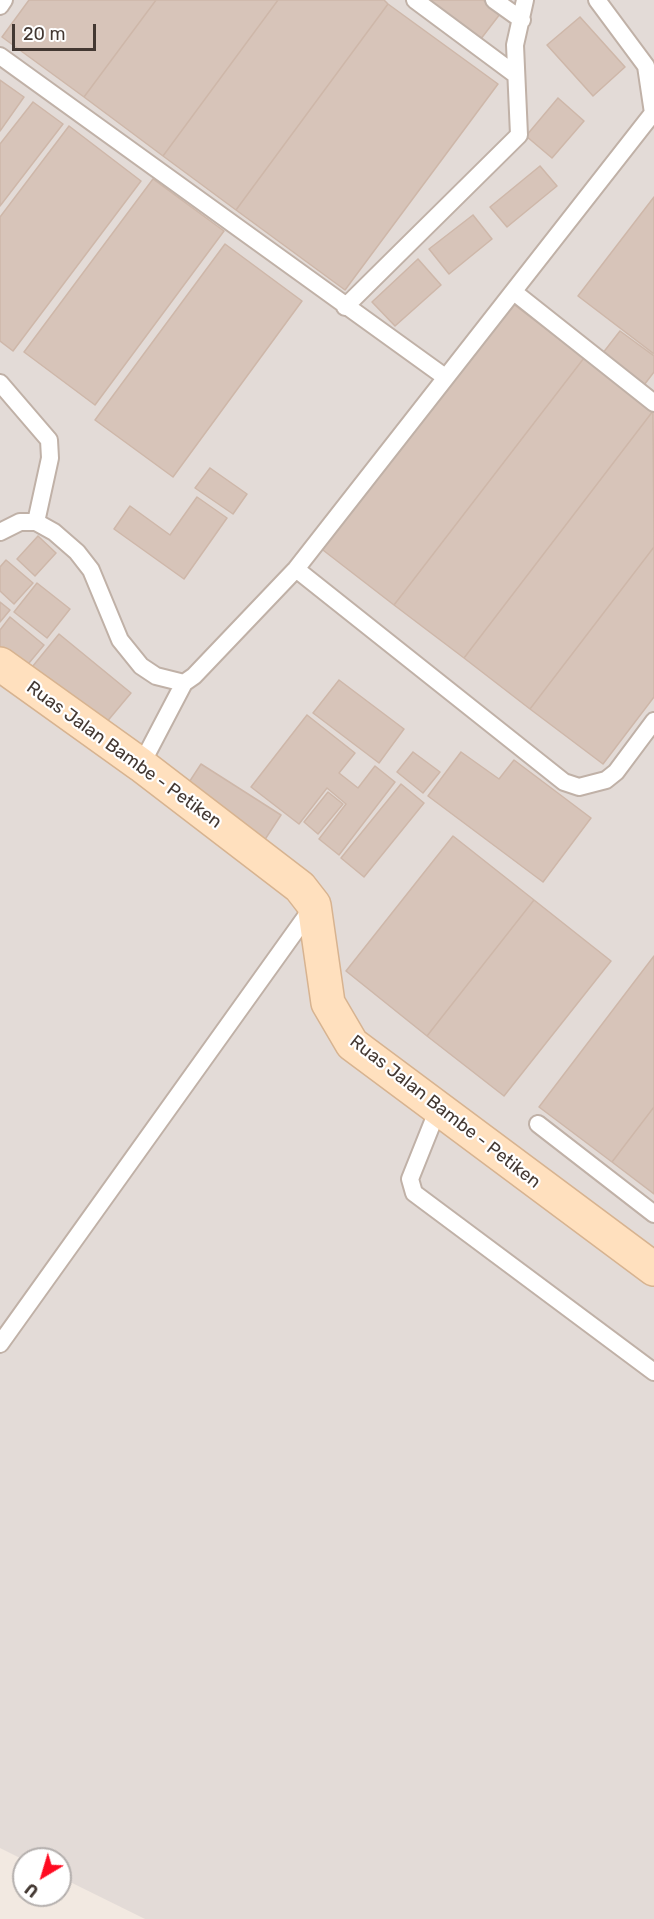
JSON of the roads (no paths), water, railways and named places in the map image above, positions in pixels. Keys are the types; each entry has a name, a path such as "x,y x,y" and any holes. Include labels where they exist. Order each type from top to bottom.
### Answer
{"main road":[{"name":"Ruas Jalan Bambe - Petiken","path":"0,664 141,765 300,887 314,905 328,1003 343,1033 352,1044 654,1269"}],"lane":[{"path":"0,6 4,0"},
{"path":"415,0 516,75"},
{"path":"494,0 522,20"},
{"path":"345,308 519,135 515,45 525,0"},
{"path":"141,765 184,682 195,676 296,569 653,113 650,62 597,0"},
{"path":"0,56 345,308 445,377"},
{"path":"514,292 654,403"},
{"path":"0,383 49,440 50,458 36,522"},
{"path":"0,532 20,522 36,522 54,532 77,552 91,570 120,639 141,666 156,676 184,682"},
{"path":"296,569 564,782 579,787 606,780 616,772 654,721"},
{"path":"0,1344 314,905"},
{"path":"438,1109 410,1179 414,1193 654,1372"},
{"path":"538,1124 654,1214"}]}
